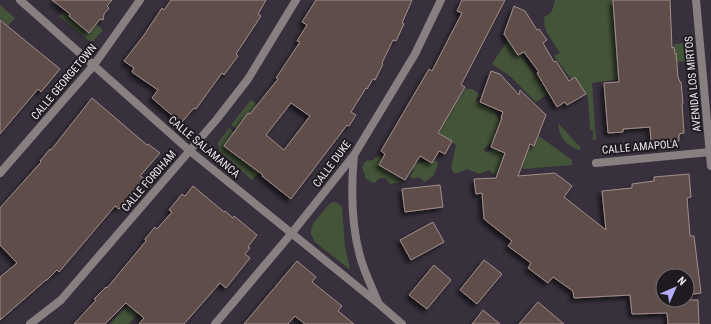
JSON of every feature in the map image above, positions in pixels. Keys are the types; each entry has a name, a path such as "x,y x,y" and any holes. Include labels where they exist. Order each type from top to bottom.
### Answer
{"street":[{"name":"CALLE SALAMANCA","path":"20,0 190,151 402,324"},
{"name":"CALLE GEORGETOWN","path":"0,174 94,65 140,0"},
{"name":"CALLE FORDHAM","path":"30,324 61,300 217,119 248,79 296,0"},
{"name":"CALLE DUKE","path":"215,324 291,234 354,154 415,54 441,0"},
{"name":"AVENIDA LOS MIRTOS","path":"696,0 711,166"},
{"name":"CALLE AMAPOLA","path":"596,162 710,152"},
{"name":"CALLE SALAMANCA","path":"354,154 353,202 356,238 360,257 379,304"}],"green space":[{"path":"555,0 613,0 620,79 592,83 596,140 592,140 593,130 590,130 588,97 575,77 571,79 554,56 560,53 546,30 544,21 545,16 550,14"},
{"path":"0,5 15,18 8,26 0,19"},
{"path":"65,12 88,33 96,24 103,30 93,41 89,41 59,16"},
{"path":"509,38 518,55 520,54 548,94 536,102 510,76 492,64"},
{"path":"691,43 692,61 677,62 674,44"},
{"path":"465,89 472,89 476,91 479,94 476,101 494,111 500,121 495,139 483,150 487,152 494,148 505,153 498,168 499,171 495,175 489,170 480,174 467,169 454,173 451,168 456,145 438,132"},
{"path":"251,100 257,105 243,121 238,130 231,125"},
{"path":"558,123 581,148 580,150 575,149 564,141 560,133"},
{"path":"229,128 235,133 229,136 230,138 224,146 259,172 252,180 219,151 218,143"},
{"path":"539,136 572,160 572,165 523,169 522,165 529,148 534,146"},
{"path":"378,156 389,160 403,176 401,182 390,184 385,178 380,178 374,183 366,179 362,167 366,161 373,160"},
{"path":"436,161 438,164 434,175 425,182 418,177 413,179 410,176 414,170 412,167 413,164"},
{"path":"334,202 338,203 342,207 345,247 349,269 315,242 311,234 313,224 329,204"},
{"path":"127,306 139,312 129,324 110,324"}],"building":[{"path":"52,0 112,0 107,6 109,8 104,14 103,20 100,19 89,33 69,16 70,14"},
{"path":"171,0 266,0 258,14 261,16 236,54 238,56 224,75 222,73 196,109 194,108 181,123 152,98 158,90 132,72 134,68 124,61 162,8 164,10"},
{"path":"316,0 412,0 402,23 404,24 396,41 393,40 375,80 373,79 367,89 366,88 351,112 356,115 291,199 262,176 263,175 224,146 248,113 250,114 278,79 276,78 300,42 297,41 307,25 302,22","holes":["291,103 310,116 284,150 266,135"]},
{"path":"462,0 505,0 461,85 465,87 438,133 452,141 445,154 439,151 432,163 420,156 405,180 379,165 385,154 381,151 429,69 432,71 462,13 457,11"},
{"path":"613,0 670,0 672,48 674,47 675,54 676,53 678,77 681,82 683,104 684,133 679,134 679,141 651,143 650,127 623,129 623,132 608,133 604,83 619,82"},
{"path":"514,6 525,11 537,30 539,29 547,40 543,43 554,62 556,61 569,81 575,77 586,94 567,105 565,102 557,107 537,73 539,72 524,52 518,55 504,34"},
{"path":"0,20 60,69 41,92 38,89 0,134"},
{"path":"491,71 500,74 519,95 520,90 546,115 534,146 530,144 518,176 555,173 572,186 564,197 606,230 602,191 632,188 632,184 654,181 654,177 689,174 691,197 687,198 690,236 694,236 701,293 695,294 695,268 655,268 655,308 695,308 695,300 698,300 699,324 668,324 667,313 632,314 630,295 574,298 573,291 553,277 548,283 528,268 531,263 508,246 512,241 484,219 482,193 476,194 474,179 496,178 505,153 491,147 503,112 480,102"},
{"path":"92,98 147,145 148,144 160,153 140,176 145,179 119,209 115,206 59,272 57,270 0,320 0,277 17,263 0,245 0,208 41,162 40,161 50,149 51,150"},
{"path":"440,185 443,207 405,212 402,189"},
{"path":"193,186 224,212 225,211 233,218 234,216 257,235 248,247 250,248 245,254 250,258 226,288 220,283 184,324 139,324 144,318 126,303 105,324 74,324 96,300 94,299 106,287 107,288 146,241 145,239 155,227 157,229 172,212 169,210 182,194 185,196"},
{"path":"433,222 444,242 411,260 400,240"},
{"path":"484,260 502,274 477,304 460,290"},
{"path":"297,261 316,277 312,282 342,306 338,311 354,324 305,324 295,316 288,324 244,324"},
{"path":"434,265 451,280 427,309 409,295"},
{"path":"538,302 564,324 519,324"},
{"path":"483,310 500,324 472,324"}]}
